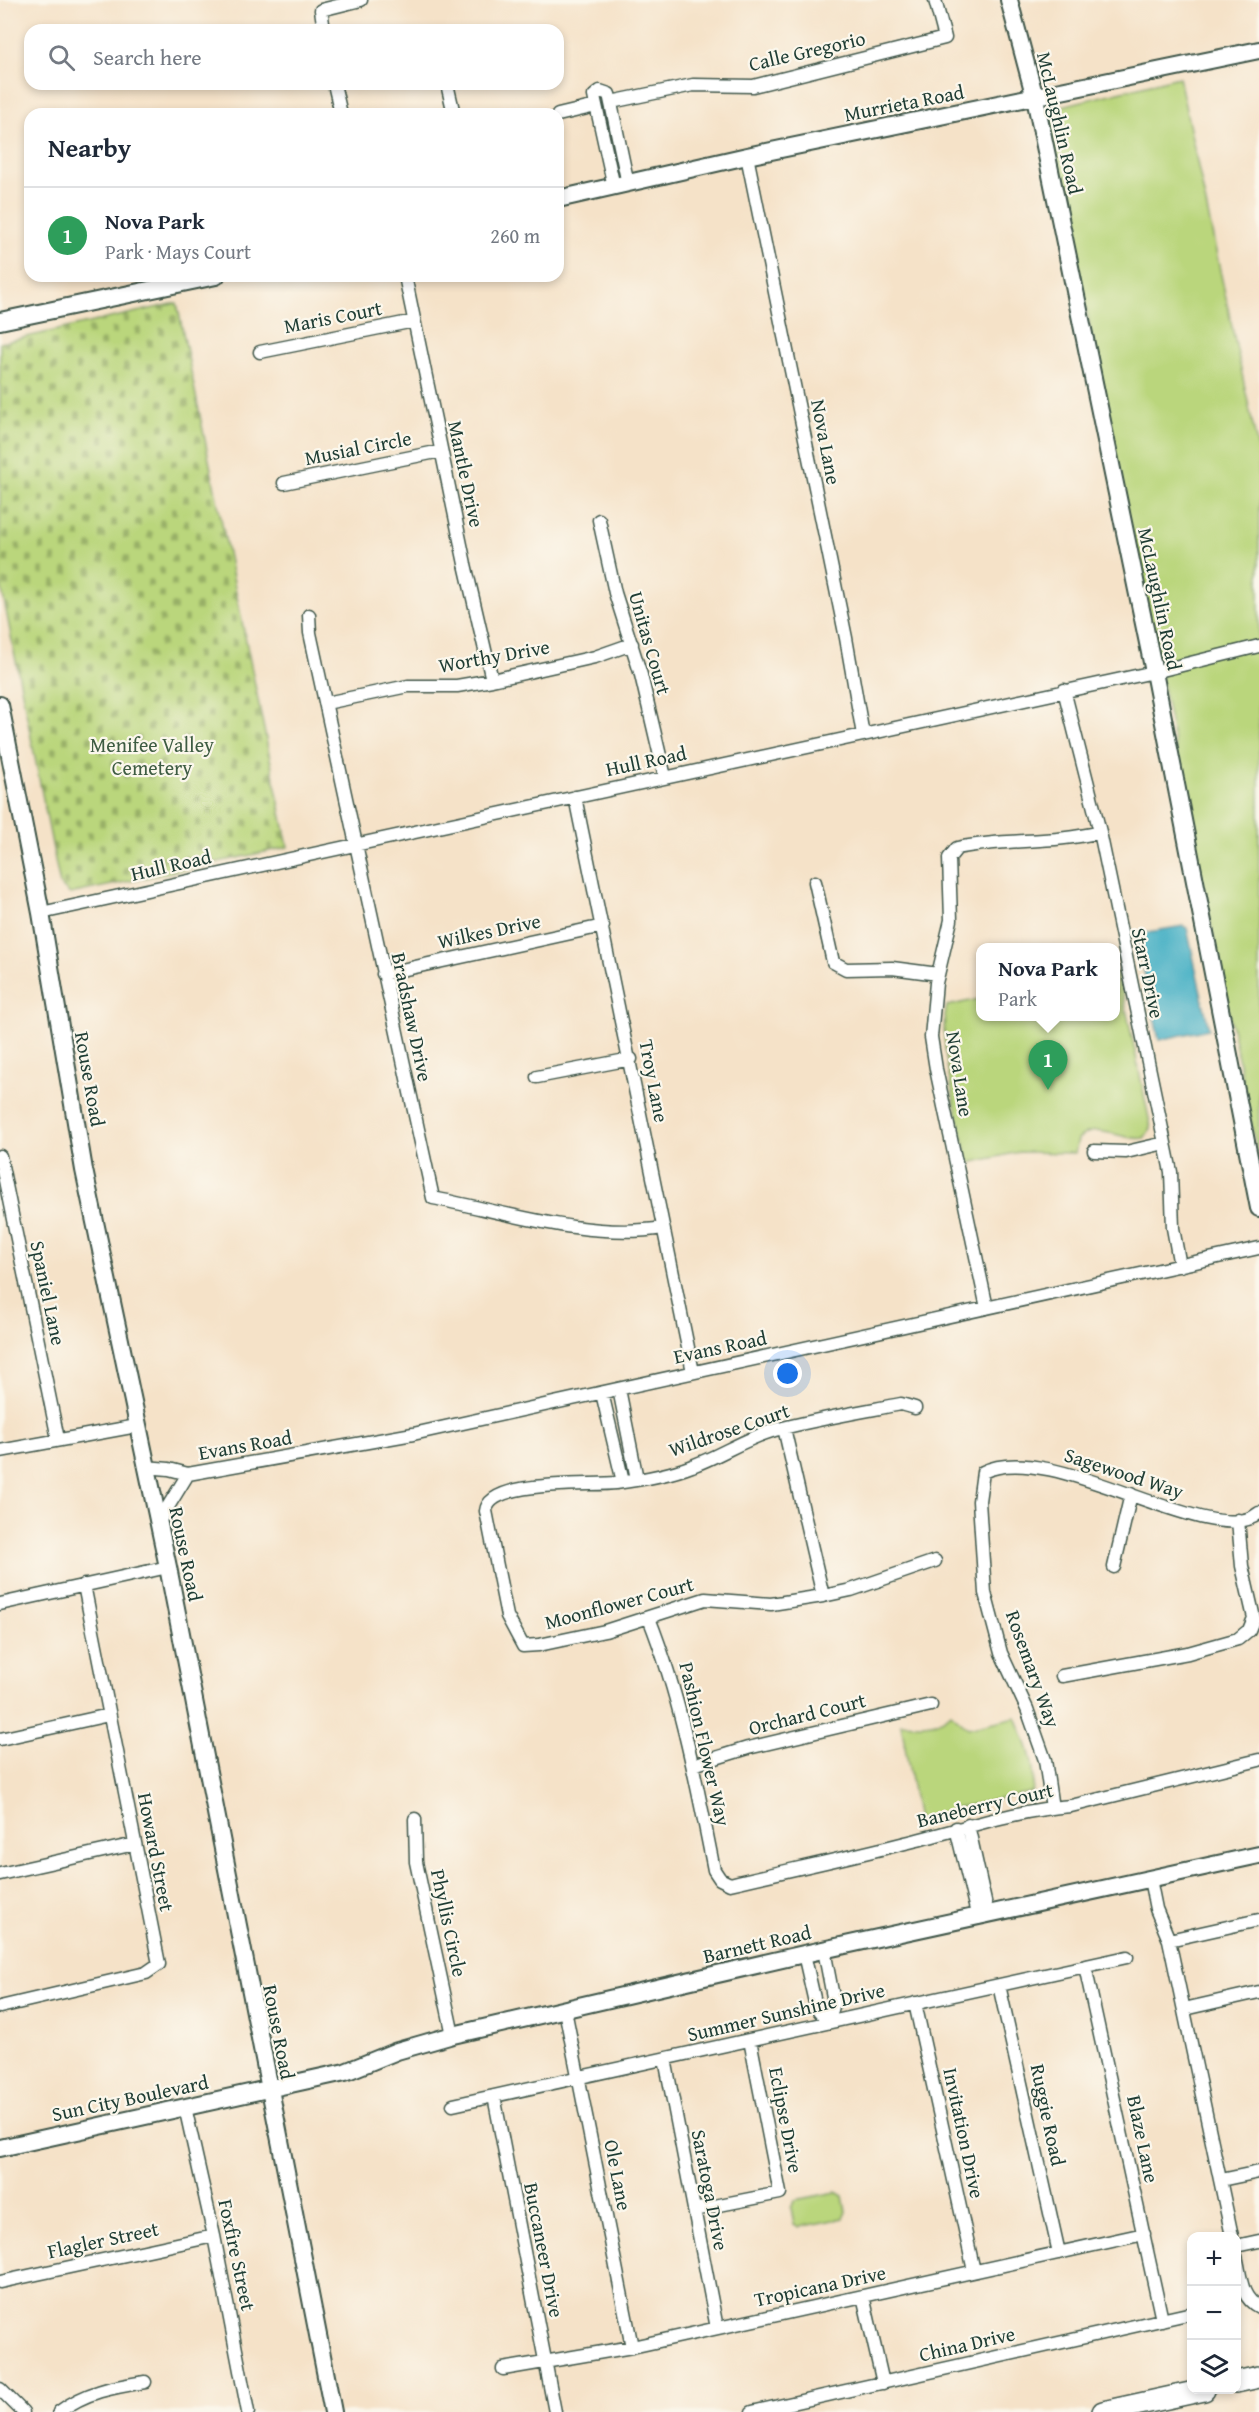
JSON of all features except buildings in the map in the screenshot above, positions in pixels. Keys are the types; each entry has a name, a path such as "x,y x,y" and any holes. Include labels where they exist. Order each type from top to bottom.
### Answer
{"highway":[{"path":"1241,2381 1259,2377"},
{"path":"1103,2412 1187,2394"}],"street":[{"path":"323,24 321,10 361,0"},
{"name":"Calle Gregorio","path":"564,114 596,106 594,96 600,91 608,92 611,102 693,85 753,86 945,38 934,0"},
{"name":"McLaughlin Road","path":"1009,0 1035,98 1154,672 1259,1208"},
{"name":"Murrieta Road","path":"564,198 747,156 1259,50"},
{"path":"335,90 340,108"},
{"path":"448,90 453,108"},
{"path":"611,102 621,185"},
{"path":"596,106 621,185"},
{"name":"Nova Lane","path":"747,156 841,615 863,735"},
{"path":"0,321 187,282"},
{"name":"Mantle Drive","path":"406,282 492,680"},
{"name":"Maris Court","path":"260,352 414,321"},
{"name":"Musial Circle","path":"284,483 441,451"},
{"name":"Unitas Court","path":"599,520 615,593 632,644 665,777"},
{"name":"Bradshaw Drive","path":"309,615 310,633 432,1197 586,1229 642,1232 663,1228"},
{"name":"Worthy Drive","path":"326,703 408,686 457,686 492,680 595,657 632,644"},
{"name":"Hull Road","path":"41,913 1154,672 1259,645"},
{"name":"Starr Drive","path":"1064,690 1100,832 1171,1172 1173,1228 1180,1266"},
{"name":"Rouse Road","path":"0,705 41,913 84,1170 145,1467 168,1567 333,2412"},
{"name":"Troy Lane","path":"575,797 631,1059 693,1372"},
{"name":"Nova Lane","path":"987,1308 931,1037 938,974 951,920 949,858 957,848 1079,837 1100,832"},
{"path":"815,882 833,962 846,969 892,968 938,974"},
{"name":"Wilkes Drive","path":"383,974 603,926"},
{"path":"537,1077 631,1059"},
{"path":"1094,1151 1126,1152 1165,1143"},
{"name":"Spaniel Lane","path":"0,1156 58,1439"},
{"name":"Evans Road","path":"145,1467 169,1469 188,1474 413,1434 1259,1248"},
{"path":"618,1389 637,1479"},
{"path":"602,1392 623,1482"},
{"name":"Wildrose Court","path":"523,1646 507,1616 486,1504 492,1497 531,1488 623,1482 690,1467 754,1437 784,1428 901,1404 915,1408"},
{"path":"0,1451 137,1426"},
{"path":"784,1428 823,1596"},
{"name":"Sagewood Way","path":"983,1472 1001,1466 1046,1468 1131,1494 1201,1519 1238,1520 1257,1516"},
{"name":"Rosemary Way","path":"983,1472 979,1501 986,1593 1001,1653 1027,1709 1045,1760 1052,1808"},
{"name":"Evans Road","path":"158,1523 188,1474"},
{"path":"1114,1567 1131,1494"},
{"path":"1062,1676 1188,1653 1238,1640 1250,1630 1254,1618 1242,1566 1238,1520"},
{"name":"Moonflower Court","path":"523,1646 539,1645 605,1631 705,1599 771,1604 823,1596 851,1590 935,1561"},
{"path":"0,1604 168,1567"},
{"name":"Howard Street","path":"0,2007 146,1973 159,1964 84,1585"},
{"name":"Pashion Flower Way","path":"649,1618 664,1656 693,1765 714,1870 720,1879"},
{"name":"Orchard Court","path":"693,1765 748,1748 931,1705"},
{"path":"0,1739 109,1715"},
{"name":"Baneberry Court","path":"720,1879 730,1884 906,1843 962,1827 1071,1806 1259,1760"},
{"name":"Phyllis Circle","path":"416,1819 416,1862 453,2035"},
{"path":"962,1827 983,1916"},
{"path":"0,1874 135,1844"},
{"name":"Barnett Road","path":"269,2089 345,2072 397,2050 453,2035 804,1954 1259,1855"},
{"path":"1150,1879 1156,1909 1169,1940 1231,2232"},
{"path":"1169,1940 1259,1920"},
{"path":"824,1950 834,2002 829,2022"},
{"path":"804,1954 816,2007 829,2022"},
{"name":"Summer Sunshine Drive","path":"453,2106 1127,1957"},
{"name":"Blaze Lane","path":"1085,1966 1162,2320"},
{"name":"Ruggie Road","path":"999,1985 1059,2253"},
{"path":"1184,2009 1259,1992"},
{"name":"Invitation Drive","path":"915,2003 974,2271"},
{"name":"Ole Lane","path":"566,2010 632,2347"},
{"name":"Eclipse Drive","path":"694,2210 780,2193 750,2040"},
{"name":"Saratoga Drive","path":"665,2059 717,2328"},
{"name":"Sun City Boulevard","path":"0,2148 269,2089"},
{"name":"Buccaneer Drive","path":"494,2096 555,2412"},
{"name":"Foxfire Street","path":"184,2107 214,2236 248,2412"},
{"path":"1221,2180 1259,2172"},
{"name":"Tropicana Drive","path":"503,2369 632,2347 1144,2234"},
{"name":"Flagler Street","path":"0,2282 214,2236"},
{"path":"1241,2245 1259,2241"},
{"path":"1241,2277 1245,2294 1251,2304 1259,2307"},
{"path":"863,2296 883,2383"},
{"name":"China Drive","path":"752,2412 1187,2314"},
{"path":"59,2412 73,2401 102,2389 145,2382"},
{"path":"0,2389 23,2412"}],"green space":[{"path":"1179,77 1259,454 1259,1161 1046,110"},
{"name":"Menifee Valley Cemetery","path":"177,303 288,847 70,894 60,885 0,580 0,343"},
{"path":"1120,981 1151,1128 1144,1138 1093,1131 1078,1139 1075,1153 1019,1152 969,1163 947,1063 944,1023 947,1006 976,1000 976,1021 1120,1021"},
{"path":"951,1713 968,1728 1016,1717 1032,1764 1032,1792 953,1809 918,1820 901,1723 934,1723"},
{"path":"836,2192 843,2196 846,2212 843,2218 799,2227 794,2224 791,2208 795,2200"}],"water":[{"path":"1183,926 1187,928 1209,1029 1159,1040 1136,934"}],"place":[{"name":"Nova Park","path":"1048,1090"}]}
